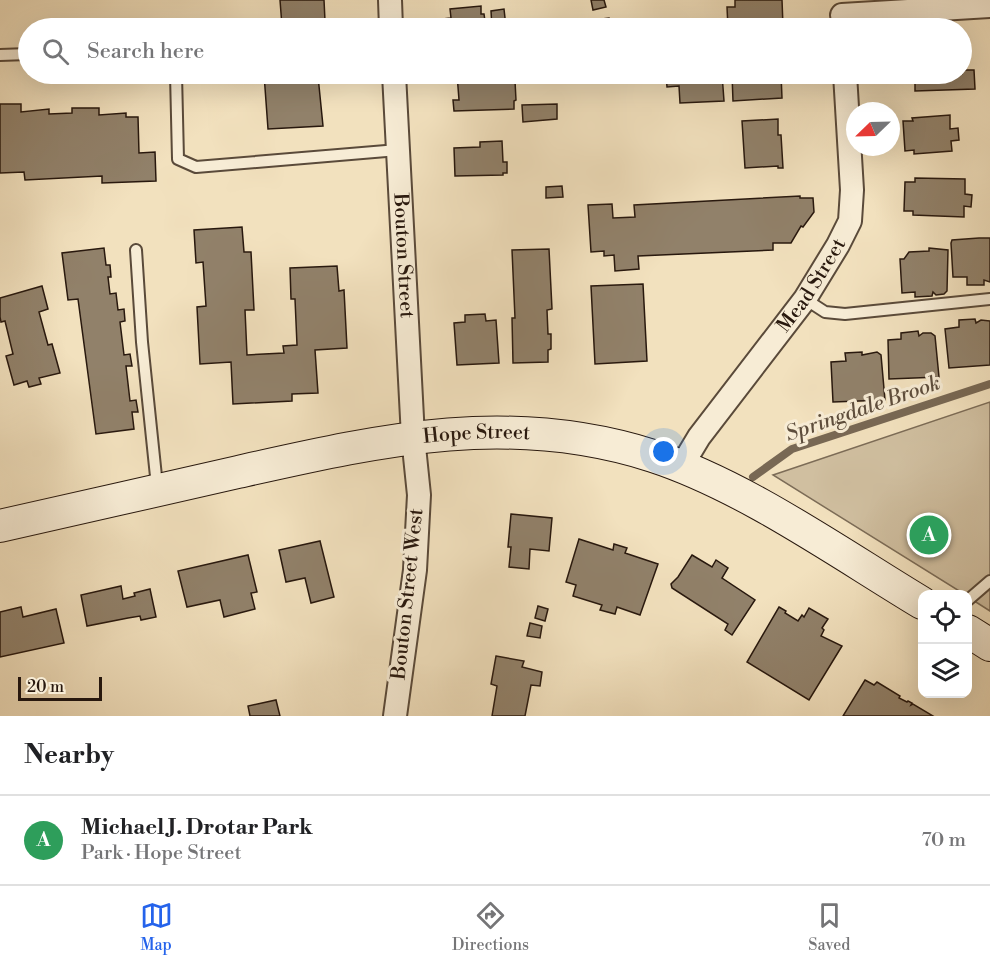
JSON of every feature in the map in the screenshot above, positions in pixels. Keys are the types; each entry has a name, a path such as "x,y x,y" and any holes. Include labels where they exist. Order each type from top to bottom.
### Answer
{"main road":[{"name":"Hope Street","path":"0,526 279,463 413,437 479,432 556,434 626,449 681,466 772,512 918,601"},
{"path":"972,634 990,645"}],"street":[{"path":"390,0 391,18"},
{"path":"842,15 990,6"},
{"name":"Bouton Street","path":"395,84 413,437"},
{"name":"Mead Street","path":"681,466 699,437 805,299 850,221 852,190 846,84"},
{"name":"Bouton Street West","path":"394,716 415,570 418,495 413,437"}],"lane":[{"path":"0,55 18,54"},
{"path":"176,84 178,159 196,167 398,150"},
{"path":"136,250 142,342 157,490"},
{"path":"805,299 825,312 845,314 990,299"},
{"path":"972,597 990,581"}],"shaded area":[{"path":"990,402 990,611 972,600 972,590 958,590 773,475"}],"building":[{"path":"280,0 324,0 325,18 281,18"},
{"path":"591,0 604,0 606,7 593,10"},
{"path":"735,0 782,0 783,18 728,18 727,7 735,7"},
{"path":"481,6 481,14 484,14 485,18 451,18 450,9"},
{"path":"504,9 505,18 491,18 491,11"},
{"path":"972,70 974,70 975,89 915,91 915,84 972,84"},
{"path":"265,84 319,84 323,126 268,129"},
{"path":"458,84 515,84 514,109 454,111 453,100 459,100"},
{"path":"667,84 723,84 724,101 680,103 679,86 667,87"},
{"path":"732,84 781,84 782,98 733,101"},
{"path":"0,104 21,104 21,112 49,109 49,114 72,113 72,108 99,108 99,115 126,113 126,117 138,117 139,153 155,152 156,181 102,183 102,176 25,180 24,172 0,173"},
{"path":"557,104 557,119 523,122 522,105"},
{"path":"950,115 950,129 958,128 959,140 951,141 952,151 914,154 914,150 905,151 903,121 913,121 912,118"},
{"path":"778,119 783,168 778,168 778,166 745,168 742,121"},
{"path":"502,141 503,162 507,162 507,173 455,176 454,148 480,147 480,142"},
{"path":"915,178 965,179 965,194 972,195 971,207 964,206 964,217 913,215 913,211 904,211 905,182 915,182"},
{"path":"562,186 563,197 546,198 546,187"},
{"path":"800,196 800,198 813,198 814,212 803,227 801,226 791,243 773,243 773,250 638,256 639,269 615,271 614,255 604,256 604,251 591,252 588,205 612,204 613,218 635,217 634,205"},
{"path":"242,227 244,252 251,252 254,310 245,310 247,355 284,353 283,346 297,345 295,299 291,299 290,268 337,266 339,291 344,290 347,348 315,350 318,393 292,394 292,401 233,404 231,362 200,364 197,307 206,306 203,262 196,263 194,230"},
{"path":"990,238 990,282 984,280 984,285 967,285 967,277 953,277 951,243 952,240"},
{"path":"104,248 106,265 110,265 111,277 108,277 110,294 116,293 118,310 124,309 125,321 120,322 124,355 130,354 132,366 126,366 130,401 136,400 138,412 132,412 134,429 96,434 78,299 68,300 62,253"},
{"path":"929,248 948,250 947,291 944,294 936,295 933,292 932,296 915,297 915,292 902,293 900,259 904,259 909,252 929,251"},
{"path":"549,249 552,309 547,310 548,334 551,334 548,362 513,363 512,318 515,318 512,250"},
{"path":"643,284 647,361 595,364 591,286"},
{"path":"42,286 48,309 39,312 48,345 52,344 60,373 39,378 41,384 29,387 27,381 14,385 6,356 13,354 5,321 1,322 0,298"},
{"path":"485,314 486,321 496,320 499,363 457,365 454,323 465,322 465,315"},
{"path":"975,319 976,323 981,320 990,321 990,365 949,368 945,329 959,327 959,320"},
{"path":"918,331 919,336 923,333 931,333 935,336 939,377 889,379 888,340 901,339 901,333"},
{"path":"862,352 862,355 877,352 881,355 885,400 833,402 831,362 846,361 845,353"},
{"path":"511,514 552,518 549,551 530,549 529,569 509,567"},
{"path":"579,539 613,550 614,544 627,548 625,553 658,564 640,615 617,607 615,614 600,610 602,605 573,596 576,585 566,582"},
{"path":"320,541 334,597 311,603 305,578 286,582 279,550"},
{"path":"248,555 257,592 251,593 255,609 224,617 220,600 187,607 178,571"},
{"path":"692,555 712,567 716,560 728,568 722,578 755,600 732,635 725,630 728,624 672,588 671,584"},
{"path":"121,586 123,599 135,596 134,593 150,589 156,617 141,620 140,616 87,626 81,595"},
{"path":"538,606 548,609 545,621 535,618"},
{"path":"21,607 23,617 56,609 64,643 0,657 0,612"},
{"path":"779,607 798,621 802,615 804,617 809,608 828,619 822,628 824,630 821,636 842,646 809,700 747,662"},
{"path":"530,623 542,626 540,638 527,636"},
{"path":"496,656 524,661 522,667 542,672 540,686 531,685 525,716 492,716 497,686 491,684"},
{"path":"865,680 874,685 877,682 900,696 899,698 933,716 843,716"},
{"path":"276,700 280,716 250,716 248,706"}],"waterway":[{"name":"Springdale Brook","path":"753,477 792,449 990,384"}],"place":[{"name":"Michael J. Drotar Park","path":"929,535"}]}
